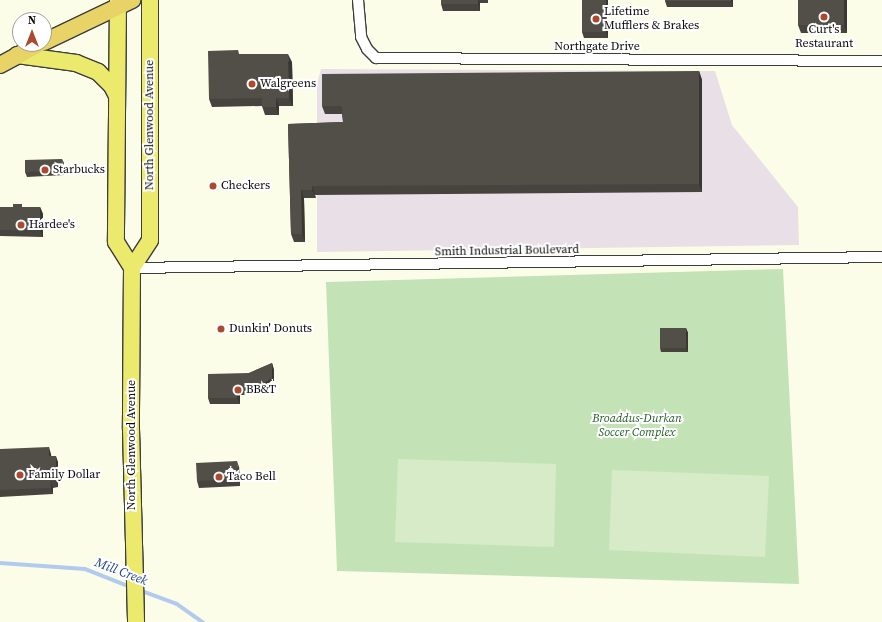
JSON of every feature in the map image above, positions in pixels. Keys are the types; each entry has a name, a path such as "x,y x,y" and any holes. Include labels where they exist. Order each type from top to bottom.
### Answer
{"highway":[{"path":"52,38 123,2"},
{"path":"0,65 23,52"}],"main road":[{"name":"North Glenwood Avenue","path":"136,622 132,512 132,268 150,240 150,0"},
{"path":"123,2 117,96 116,242 132,268"},
{"path":"17,55 76,63 98,72 112,86 117,96"}],"street":[{"name":"Northgate Drive","path":"358,0 361,37 376,58 882,61"},
{"name":"Smith Industrial Boulevard","path":"132,268 882,257"}],"shaded area":[{"path":"321,69 715,71 732,125 798,207 799,245 317,252 317,84"}],"green space":[{"name":"Broaddus-Durkan Soccer Complex","path":"783,269 799,584 337,571 326,282"},
{"path":"398,459 556,464 554,547 395,542"},
{"path":"612,470 769,476 765,557 609,550"}],"building":[{"path":"441,0 478,0 478,4 441,4"},
{"name":"Lifetime Mufflers & Brakes","path":"582,0 606,0 606,32 582,32"},
{"path":"731,0 731,1 665,1"},
{"name":"Curt's Restaurant","path":"798,0 844,0 844,25 798,25"},
{"name":"Walgreens","path":"238,50 238,54 288,54 289,98 276,98 276,107 262,107 262,98 209,99 208,51"},
{"path":"699,71 699,184 312,186 312,190 301,190 302,234 291,234 288,124 343,122 342,106 322,106 322,74"},
{"name":"Starbucks","path":"62,159 63,171 25,172 25,160"},
{"name":"Hardee's","path":"13,204 22,204 22,207 40,207 40,230 0,230 0,207 13,207"},
{"path":"660,328 686,328 686,348 660,348"},
{"name":"BB&T","path":"272,363 272,378 255,389 237,389 237,398 208,398 208,374 249,373"},
{"path":"49,447 49,456 56,456 56,481 50,481 51,488 0,490 0,449"},
{"name":"Taco Bell","path":"237,461 238,479 197,481 196,463"}],"waterway":[{"name":"Mill Creek","path":"0,563 85,569 131,587"},
{"name":"Mill Creek","path":"139,590 177,604 203,622"}],"place":[{"name":"Curt's Restaurant","path":"824,17"},
{"name":"Lifetime Mufflers & Brakes","path":"596,19"},
{"name":"Walgreens","path":"252,84"},
{"name":"Starbucks","path":"45,170"},
{"name":"Checkers","path":"213,186"},
{"name":"Hardee's","path":"21,225"},
{"name":"Dunkin' Donuts","path":"221,329"},
{"name":"BB&T","path":"238,390"},
{"name":"Family Dollar","path":"20,475"},
{"name":"Taco Bell","path":"219,477"}]}
